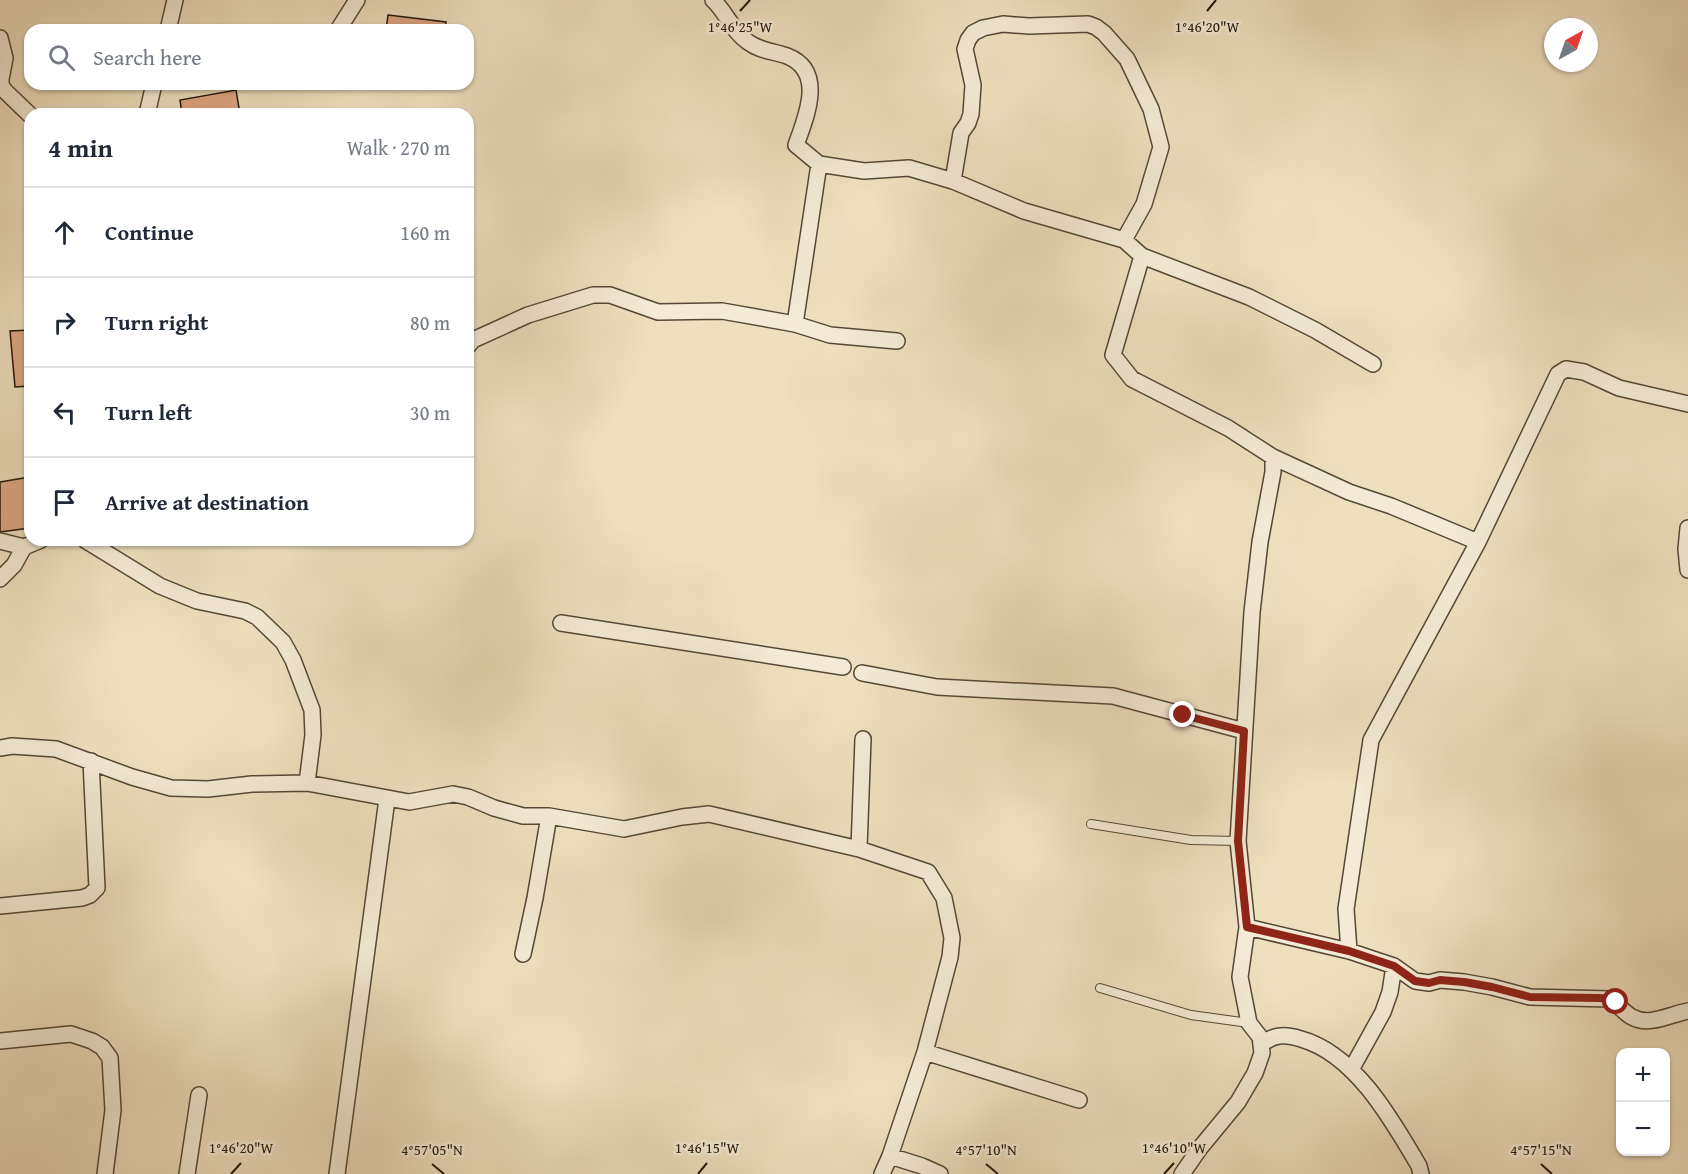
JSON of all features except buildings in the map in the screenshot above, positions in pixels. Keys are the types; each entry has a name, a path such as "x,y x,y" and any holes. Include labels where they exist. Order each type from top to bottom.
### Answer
{"street":[{"path":"169,24 175,0"},
{"path":"342,24 357,0"},
{"path":"713,0 724,12 729,23 746,41 759,49 788,57 798,63 807,73 812,91 796,145 819,164 864,171 909,168 953,181 1024,211 1124,240 1142,256 1249,297 1315,330 1373,364"},
{"path":"953,181 961,133 971,114 973,85 965,49 974,33 983,28 1003,24 1029,26 1088,24 1104,33 1127,59 1151,109 1161,147 1144,204 1124,240"},
{"path":"0,38 5,58 1,86 24,109"},
{"path":"148,108 153,90"},
{"path":"795,324 819,164"},
{"path":"1142,256 1113,355 1132,379 1228,428 1273,457 1348,492 1391,506 1478,542"},
{"path":"474,340 528,315 593,295 610,295 658,312 722,311 795,324 830,335 897,341"},
{"path":"1349,951 1346,909 1371,740 1478,542 1558,374 1566,369 1584,372 1619,388 1688,404"},
{"path":"1182,1174 1238,1102 1255,1073 1262,1053 1260,1037 1249,1023 1240,977 1247,927 1238,841 1252,612 1263,524 1273,472 1273,457"},
{"path":"1688,528 1686,549 1688,570"},
{"path":"0,542 24,547 14,565 0,579"},
{"path":"95,546 160,586 197,601 251,614 283,642 312,710 313,735 307,783"},
{"path":"561,622 843,667"},
{"path":"862,673 937,687 1113,696 1244,731"},
{"path":"859,849 863,739"},
{"path":"0,748 12,746 56,749 132,777 171,788 208,789 252,784 307,783 409,802 453,794 523,816 549,816 624,829 708,814 859,849 928,872 944,898 952,938 950,957 925,1052 882,1174"},
{"path":"0,906 82,898 90,895 97,888 91,761"},
{"path":"337,1174 387,799"},
{"path":"524,954 536,898 549,816"},
{"path":"1247,927 1349,951 1394,966 1415,981 1464,982 1530,997 1610,999 1632,1017 1641,1021 1688,1011"},
{"path":"1351,1070 1383,1012 1390,992 1394,966"},
{"path":"0,1041 71,1034 102,1047 110,1058 113,1110 105,1174"},
{"path":"1262,1044 1274,1036 1287,1035 1315,1043 1351,1070 1374,1096 1419,1166 1421,1174"},
{"path":"925,1052 1078,1100"},
{"path":"187,1174 199,1095"},
{"path":"890,1156 940,1174"}],"lane":[{"path":"1091,824 1191,840 1238,841"},
{"path":"1100,988 1191,1015 1249,1023"}],"route":[{"path":"1183,715 1244,731 1238,841 1247,927 1349,951 1394,966 1415,981 1464,982 1547,999 1600,998 1616,1002"}]}
